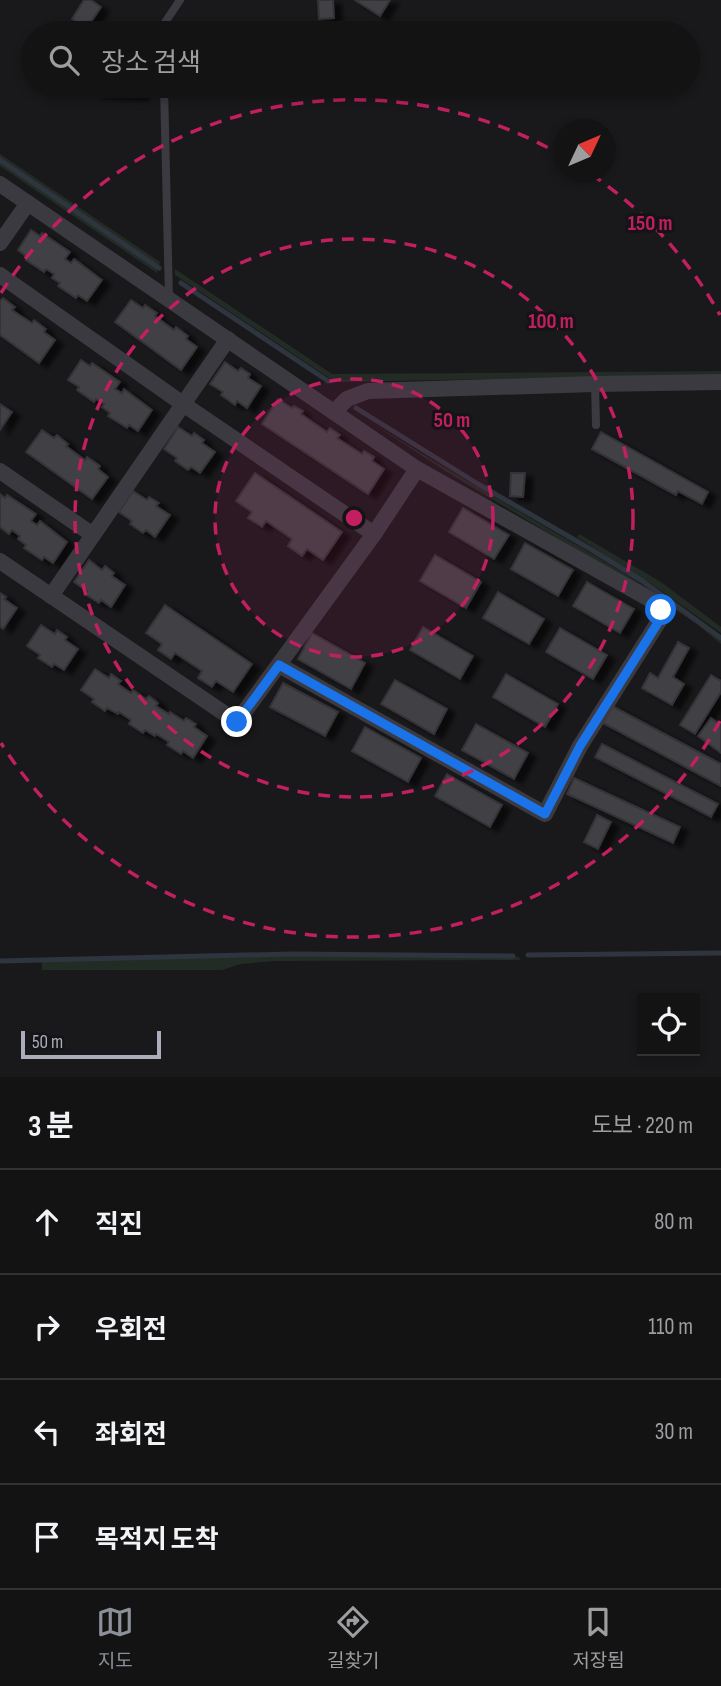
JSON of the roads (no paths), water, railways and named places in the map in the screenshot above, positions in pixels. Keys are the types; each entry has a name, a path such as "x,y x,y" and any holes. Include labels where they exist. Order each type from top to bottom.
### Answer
{"street":[{"path":"0,184 417,469 653,601 661,610 659,621 580,746 545,814 279,665"},
{"path":"0,243 28,203"},
{"path":"0,275 374,534"},
{"path":"51,596 228,339"},
{"path":"334,412 347,399 368,391 721,382"},
{"path":"0,561 237,722 374,534 417,469"},
{"path":"0,471 93,535"}],"lane":[{"path":"166,21 180,0"},
{"path":"164,98 169,299"},
{"path":"595,384 596,425"}],"waterway":[{"path":"0,160 159,268"},
{"path":"181,283 328,381"},
{"path":"356,408 641,580 721,638"},
{"path":"528,955 721,953"},
{"path":"0,961 292,954 513,956"}]}
